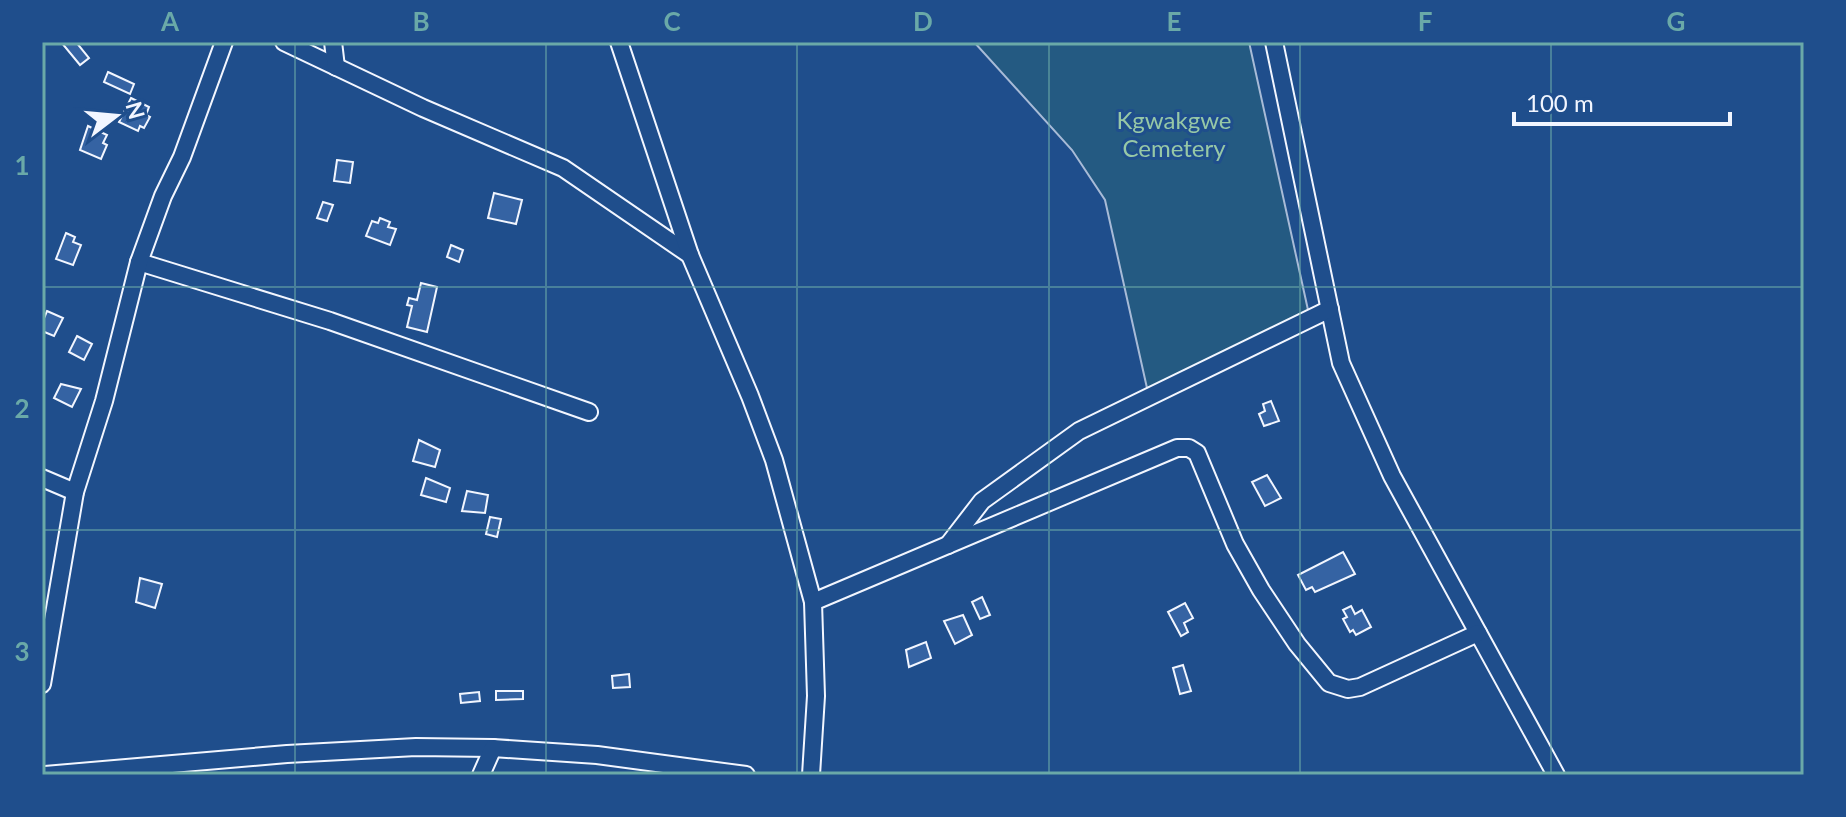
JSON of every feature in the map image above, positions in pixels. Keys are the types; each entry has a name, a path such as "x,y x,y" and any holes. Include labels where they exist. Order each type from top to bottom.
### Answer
{"street":[{"path":"42,684 75,492 104,401 139,262 224,42"},
{"path":"284,42 563,168 690,255"},
{"path":"333,42 336,67"},
{"path":"619,42 690,255 774,460 813,602 816,696 811,775"},
{"path":"1274,42 1341,363 1392,476 1556,775"},
{"path":"139,262 330,321 589,412"},
{"path":"948,547 982,501 1079,431 1330,309"},
{"path":"813,602 1177,448 1189,448 1197,453 1235,544 1261,590 1297,644 1329,683 1348,689 1360,687 1478,633"},
{"path":"42,478 75,492"},
{"path":"45,775 152,770 416,747 493,748 597,755 746,775"},
{"path":"481,775 493,748"}],"green space":[{"name":"Kgwakgwe Cemetery","path":"974,42 1249,42 1310,319 1149,397 1105,200 1072,150"}],"building":[{"path":"61,42 76,42 89,58 80,65"},
{"path":"108,72 134,84 130,94 104,82"},
{"path":"131,98 149,107 146,115 150,117 144,128 140,126 138,131 119,122"},
{"path":"88,126 107,135 103,143 107,145 101,159 80,150"},
{"path":"337,160 353,162 350,183 334,181"},
{"path":"494,193 522,200 516,224 488,218"},
{"path":"323,202 333,205 327,221 317,218"},
{"path":"380,218 390,222 388,227 396,229 390,245 366,236 372,221 378,223"},
{"path":"66,233 75,237 73,242 81,245 73,265 56,259"},
{"path":"451,245 463,250 459,262 447,257"},
{"path":"421,283 437,287 427,332 407,327 412,306 407,305 409,298 417,300"},
{"path":"47,311 63,318 54,336 42,331"},
{"path":"77,336 92,344 84,360 69,352"},
{"path":"61,384 81,389 72,407 54,398"},
{"path":"1271,401 1279,421 1264,426 1259,414 1265,411 1263,404"},
{"path":"419,440 440,450 435,467 413,461"},
{"path":"1267,475 1281,498 1265,506 1252,482"},
{"path":"426,478 450,488 446,502 421,495"},
{"path":"467,491 488,495 485,513 462,511"},
{"path":"490,517 501,519 497,537 486,534"},
{"path":"1343,552 1355,574 1315,592 1312,587 1306,590 1298,575"},
{"path":"140,578 162,584 155,608 136,602"},
{"path":"982,597 990,615 980,619 972,602"},
{"path":"1185,603 1193,618 1184,623 1188,632 1181,636 1168,612"},
{"path":"1351,606 1355,614 1362,610 1371,627 1356,635 1353,630 1350,632 1343,619 1347,617 1343,610"},
{"path":"963,615 972,635 955,644 944,621"},
{"path":"926,642 931,658 909,667 906,650"},
{"path":"1183,665 1191,691 1180,694 1173,668"},
{"path":"629,674 630,687 613,688 612,676"},
{"path":"496,691 523,691 523,699 496,700"},
{"path":"479,692 480,701 461,703 460,694"}]}
